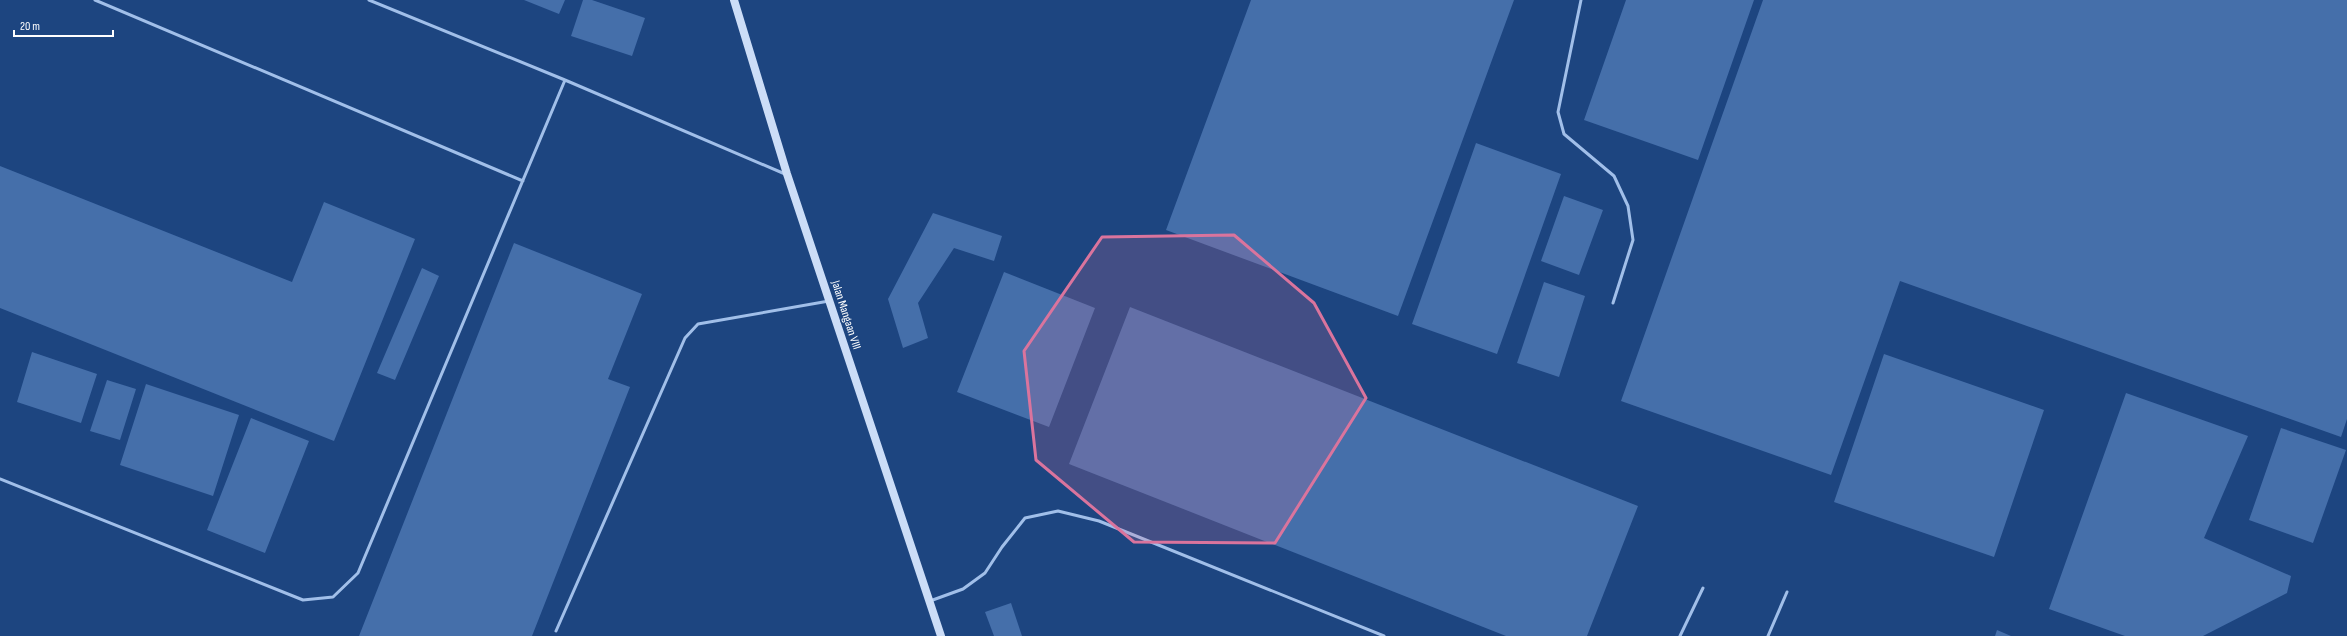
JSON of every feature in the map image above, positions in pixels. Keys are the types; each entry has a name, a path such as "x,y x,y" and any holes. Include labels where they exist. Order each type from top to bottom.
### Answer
{"street":[{"name":"Jalan Mangaan VIII","path":"734,0 787,174 928,602 941,636"}],"lane":[{"path":"95,0 522,181"},
{"path":"369,0 565,80 787,174"},
{"path":"1581,0 1558,112 1564,134 1614,176 1628,206 1633,240 1613,303"},
{"path":"0,480 303,600 333,597 358,573 565,80"},
{"path":"556,631 685,338 698,324 829,301"},
{"path":"928,602 963,589 986,572 1025,518 1058,511 1099,521 1384,636"},
{"path":"1680,636 1703,588"},
{"path":"1768,636 1787,592"}],"highlighted area":[{"path":"1234,235 1314,303 1366,398 1275,543 1134,542 1036,460 1024,351 1102,237"}],"building":[{"path":"524,0 565,0 559,14"},
{"path":"583,0 592,0 645,18 632,56 571,36"},
{"path":"1251,0 1514,0 1398,316 1166,230"},
{"path":"1626,0 1754,0 1698,160 1584,120"},
{"path":"1763,0 2347,0 2347,419 2341,437 1900,281 1831,475 1621,401"},
{"path":"1476,143 1561,174 1497,354 1412,324"},
{"path":"0,166 292,282 324,202 415,239 334,441 0,308"},
{"path":"1564,196 1603,210 1579,275 1541,261"},
{"path":"933,213 1002,236 994,261 954,248 918,303 928,338 903,348 888,299"},
{"path":"514,243 642,294 608,379 630,387 532,636 359,636"},
{"path":"422,268 439,276 395,380 377,373"},
{"path":"1004,272 1095,308 1049,427 957,392"},
{"path":"1544,282 1585,296 1559,377 1517,363"},
{"path":"1130,307 1638,506 1587,636 1506,636 1069,464"},
{"path":"32,352 97,374 81,423 17,402"},
{"path":"1884,354 2044,410 1994,557 1834,502"},
{"path":"107,380 136,389 120,440 90,431"},
{"path":"146,384 239,415 213,496 120,465"},
{"path":"2126,393 2248,436 2204,538 2291,576 2287,593 2203,636 2125,636 2049,609"},
{"path":"251,418 309,441 265,553 207,530"},
{"path":"2281,428 2346,450 2313,543 2249,520"},
{"path":"1011,603 1022,636 994,636 985,612"},
{"path":"1997,630 2011,636 1995,636"}]}
